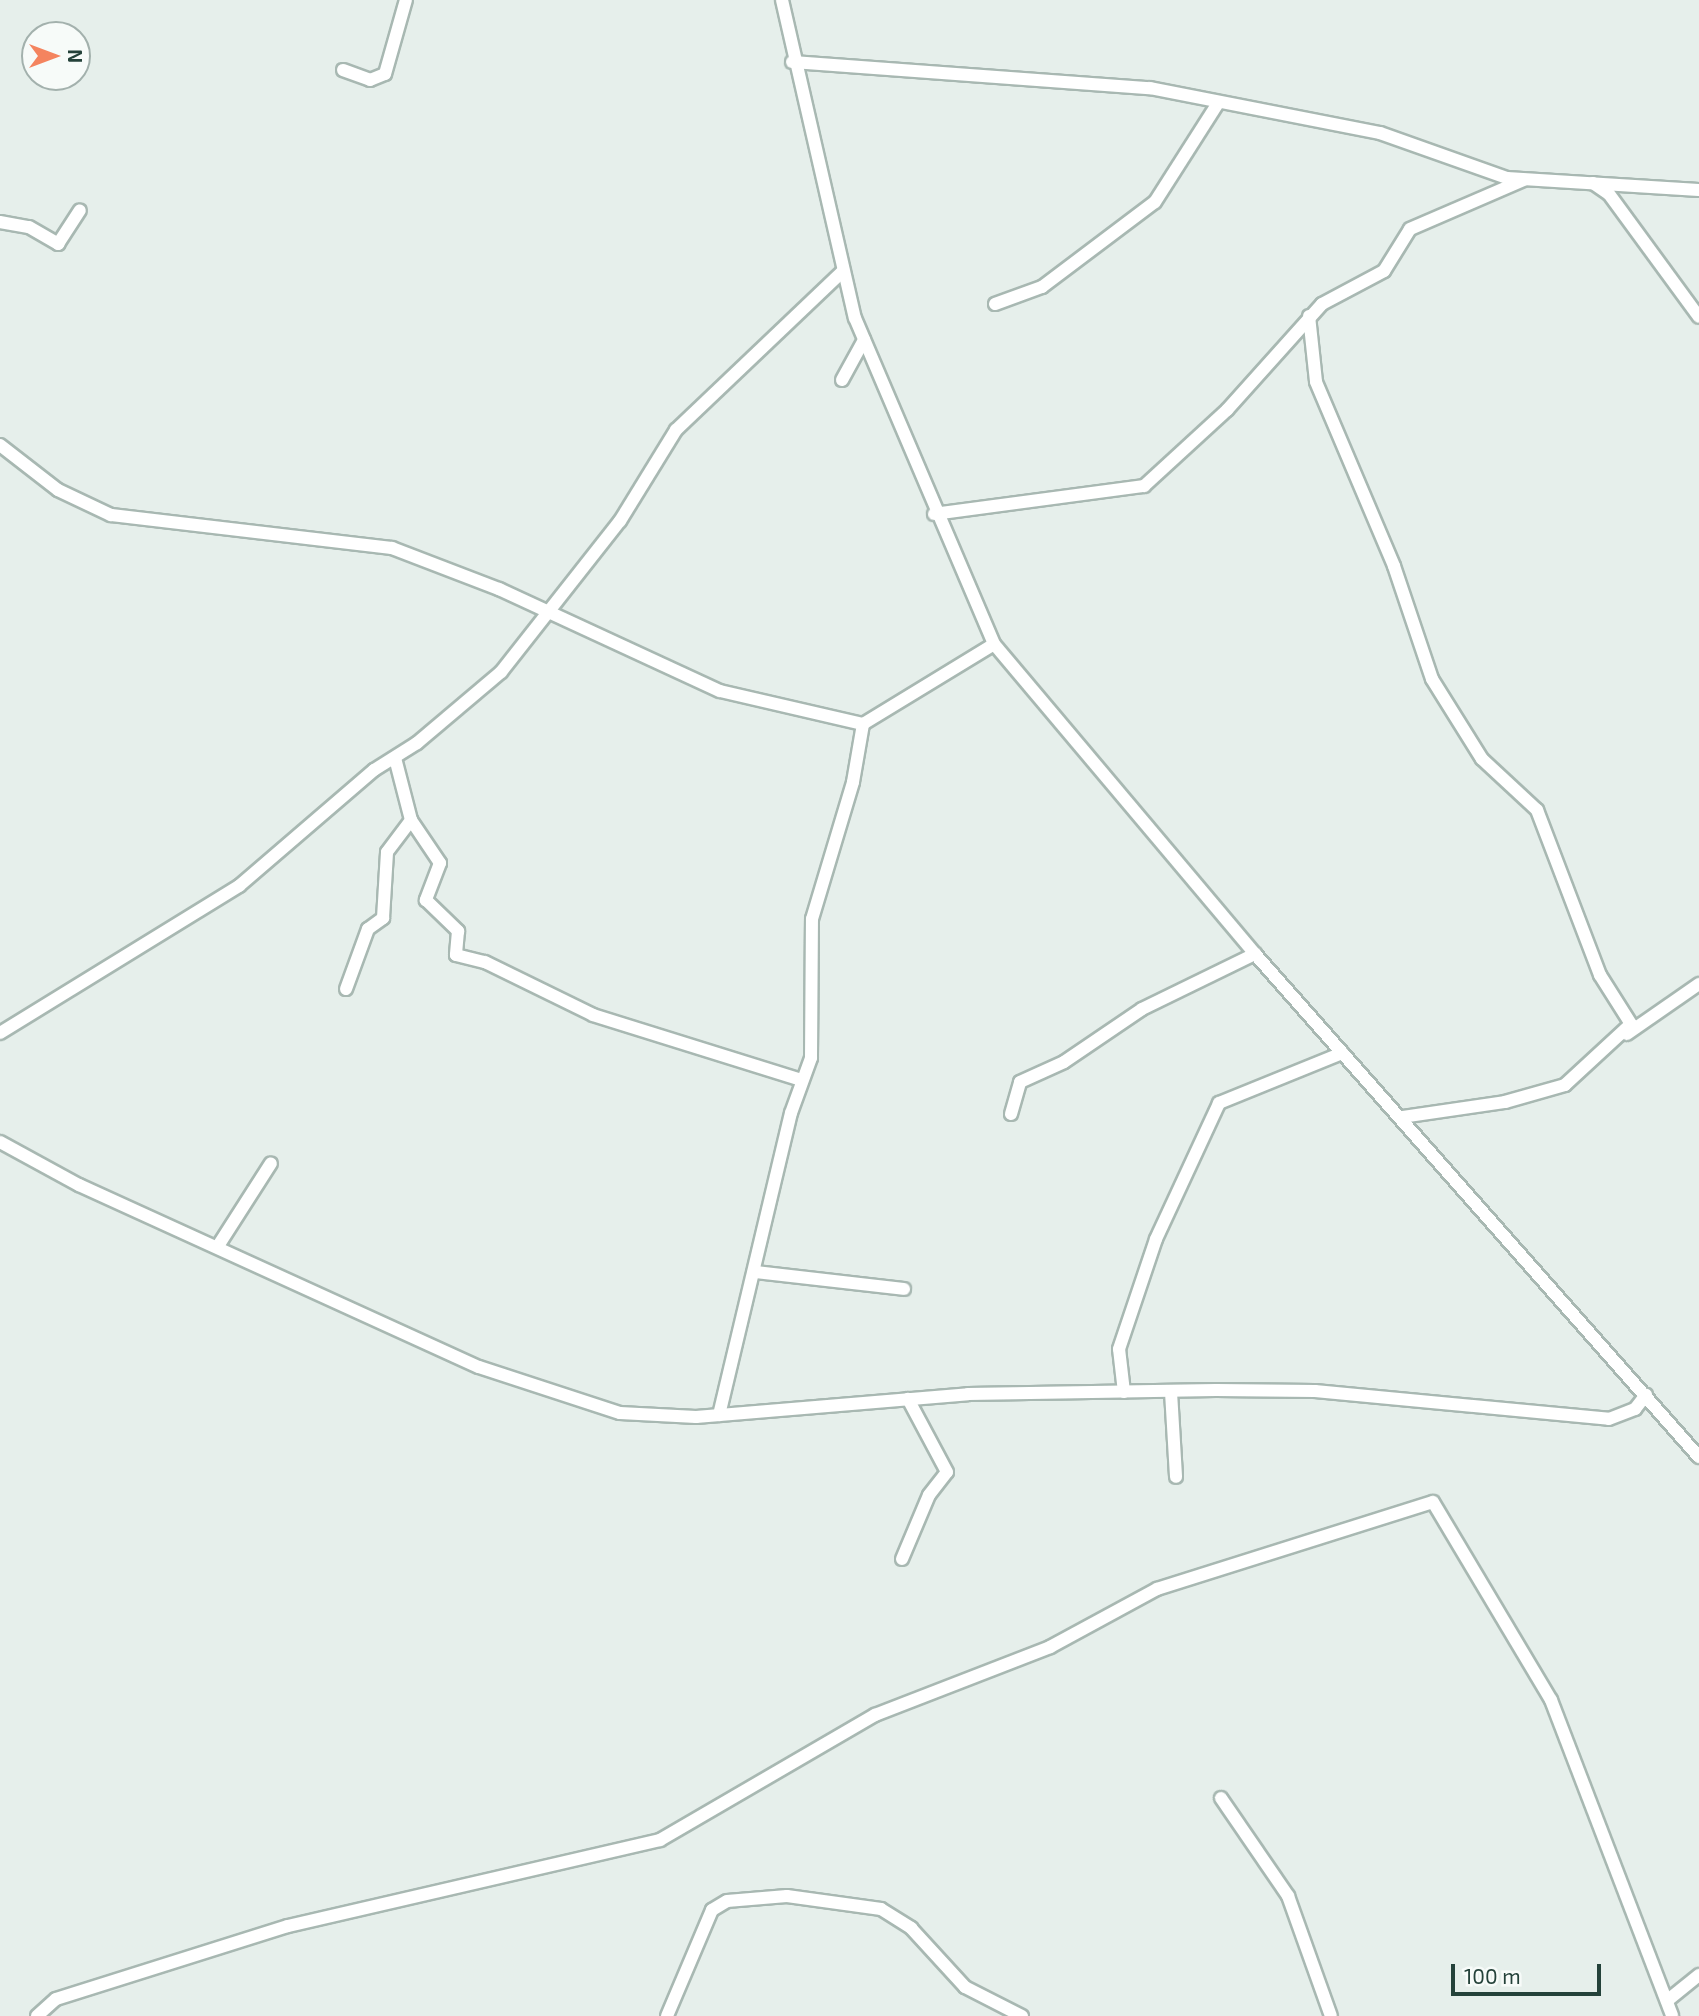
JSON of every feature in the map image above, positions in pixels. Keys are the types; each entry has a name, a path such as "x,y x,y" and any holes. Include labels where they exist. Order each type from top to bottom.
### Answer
{"street":[{"path":"343,70 370,80 385,74 406,0"},
{"path":"782,0 792,62 843,271 864,340 934,514 994,644 1255,954 1402,1117 1699,1457"},
{"path":"792,62 1150,88 1380,133 1524,180 1591,181 1699,190"},
{"path":"995,304 1042,287 1155,202 1218,103"},
{"path":"934,514 1144,485 1227,410 1309,316 1384,271 1410,229 1524,180"},
{"path":"1591,181 1609,194 1699,317"},
{"path":"0,222 29,227 58,244 80,210"},
{"path":"0,1033 239,886 501,672 548,613 695,408 843,271"},
{"path":"1309,316 1316,382 1394,566 1432,679 1482,760 1537,810 1596,966 1629,1016 1627,1034"},
{"path":"842,380 864,340"},
{"path":"0,445 58,490 111,515 381,546 548,613 720,691 863,724 994,644"},
{"path":"719,1415 802,1080 814,1015 812,919 853,782 863,724"},
{"path":"395,758 411,820 438,857 426,900 457,931 456,955 485,962 593,1015 802,1080"},
{"path":"346,989 368,929 383,918 387,852 411,820"},
{"path":"1011,1114 1020,1082 1064,1062 1142,1009 1255,954"},
{"path":"1402,1117 1548,1091 1699,984"},
{"path":"1124,1392 1119,1349 1156,1239 1219,1103 1342,1053"},
{"path":"0,1142 42,1168 515,1382 620,1413 719,1415 908,1399 1124,1392 1315,1391 1562,1419 1626,1415 1647,1395"},
{"path":"218,1246 271,1163"},
{"path":"755,1272 904,1289"},
{"path":"1171,1392 1176,1477"},
{"path":"902,1559 929,1495 947,1472 908,1399"},
{"path":"37,2016 56,1999 288,1926 660,1840 876,1715 1050,1647 1157,1589 1433,1502 1551,1700 1672,2016"},
{"path":"1221,1798 1288,1896 1331,2016"},
{"path":"667,2016 712,1910 727,1901 787,1896 881,1909 911,1928 965,1987 1022,2016"},
{"path":"1668,2000 1699,1975"}]}
